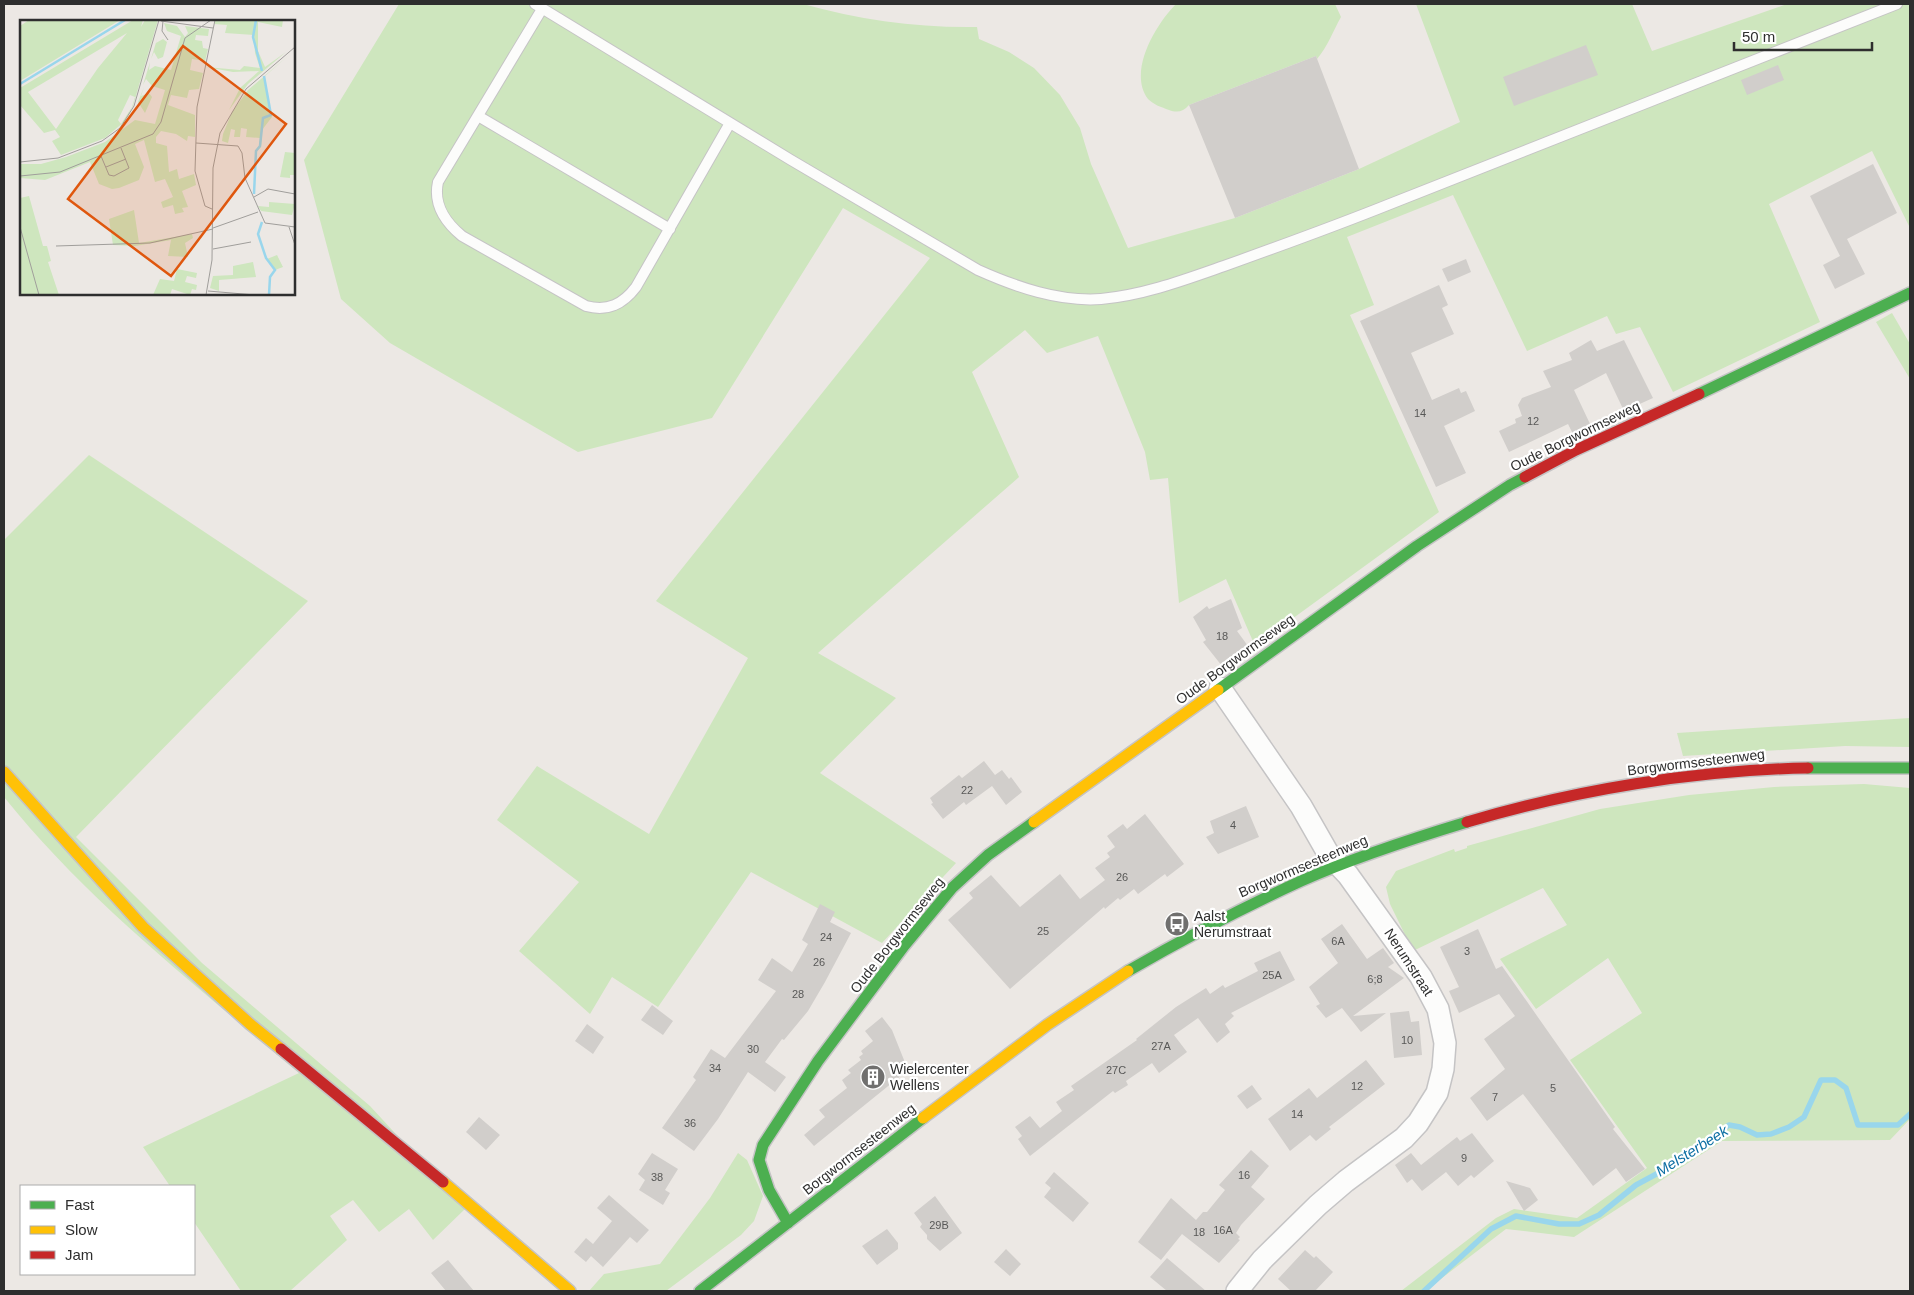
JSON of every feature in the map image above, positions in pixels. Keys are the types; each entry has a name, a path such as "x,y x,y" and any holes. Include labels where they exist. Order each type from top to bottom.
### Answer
{"street":[{"name":"Oude Borgwormseweg","path":"788,1223 769,1190 759,1160 763,1145 818,1061 904,946 952,888 988,855 1417,546 1510,485 1576,450 1787,353 1910,293"},
{"name":"Nerumstraat","path":"1220,688 1301,806 1329,855 1348,875 1421,977 1438,1009 1445,1043 1437,1093 1427,1110 1404,1138 1346,1181 1318,1205 1262,1260 1237,1291"},
{"name":"Borgwormsesteenweg","path":"700,1291 1009,1052 1069,1009 1118,976 1180,940 1261,898 1338,865 1442,828 1511,808 1631,784 1690,775 1780,768 1871,766 1910,768"},
{"path":"4,772 143,927 250,1024 410,1153 570,1291"}],"lane":[{"path":"730,123 636,287 624,301 609,308 586,306 462,236 452,228 441,212 437,189 438,182 478,116 539,6 730,123 978,270 1006,283 1036,292 1072,298 1098,299 1122,296 1174,283 1327,229 1896,4"},
{"path":"478,116 670,228"}],"green space":[{"path":"399,4 803,4 824,10 889,22 977,27 979,39 1009,52 1034,68 1060,95 1080,128 1091,164 1128,248 1235,218 1359,169 1460,122 1416,4 1632,4 1652,51 1787,4 1910,4 1910,228 1872,151 1769,204 1820,322 1673,392 1640,327 1616,334 1607,316 1527,351 1453,195 1347,237 1374,305 1350,315 1439,512 1255,646 1226,579 1179,603 1168,478 1150,480 1145,452 1098,336 1047,353 1025,330 972,372 1019,477 818,653 896,698 820,773 956,863 882,943 751,872 658,1007 612,977 590,1014 519,951 579,882 497,820 537,766 649,834 748,658 656,601 930,258 843,208 712,418 578,452 390,343 341,299 304,160"},
{"path":"1176,4 1335,4 1341,17 1317,59 1316,56 1189,105 1180,111 1175,111 1158,106 1148,99 1142,88 1141,75 1147,48 1153,35 1168,12"},
{"path":"1892,313 1910,344 1910,379 1876,322"},
{"path":"89,455 308,601 76,837 202,963 370,1106 465,1209 433,1240 409,1209 379,1232 353,1200 330,1216 347,1240 290,1291 241,1291 195,1223 195,1185 169,1185 143,1147 299,1073 107,908 71,872 4,797 4,540"},
{"path":"1910,718 1910,747 1845,746 1683,756 1677,733"},
{"path":"1864,784 1910,788 1910,1119 1890,1140 1722,1141 1574,1237 1506,1229 1425,1291 1401,1291 1496,1218 1514,1209 1577,1218 1647,1168 1570,1060 1642,1013 1608,958 1536,1009 1500,959 1567,925 1543,888 1413,951 1390,904 1386,887 1396,871 1454,849 1455,852 1467,848 1467,846 1600,809 1689,795 1774,787"},
{"path":"738,1153 747,1160 763,1196 754,1221 741,1235 666,1291 589,1291 604,1274 660,1264 710,1198"}],"building":[{"path":"1586,45 1598,75 1514,106 1503,77"},
{"path":"1316,56 1359,169 1235,218 1189,105"},
{"path":"1778,65 1784,80 1747,95 1741,80"},
{"path":"1873,164 1897,213 1847,239 1865,274 1835,289 1823,265 1840,256 1810,196"},
{"path":"1466,259 1471,272 1448,282 1442,269"},
{"path":"1439,285 1448,305 1442,308 1454,334 1411,353 1432,400 1459,388 1461,393 1466,391 1475,411 1444,426 1466,473 1436,487 1360,321"},
{"path":"1591,340 1597,351 1624,340 1653,398 1624,411 1606,373 1574,390 1591,426 1573,434 1568,424 1509,452 1499,431 1516,423 1515,419 1522,416 1518,405 1522,398 1551,387 1543,371 1572,360 1569,353"},
{"path":"1231,599 1242,628 1237,631 1248,646 1222,666 1203,642 1206,640 1193,617 1207,606 1209,609"},
{"path":"984,761 995,775 1002,770 1009,779 1011,777 1022,792 1006,805 992,786 966,805 964,802 943,819 931,804 933,803 930,798 959,775 962,778"},
{"path":"1246,806 1259,837 1218,854 1206,837 1214,833 1210,821"},
{"path":"1145,814 1184,864 1167,877 1165,874 1138,894 1134,889 1120,900 1118,898 1105,909 1104,907 1010,989 948,920 973,898 969,893 991,875 1020,907 1060,874 1080,899 1105,880 1095,868 1110,857 1107,853 1115,847 1107,836 1123,824 1127,829"},
{"path":"820,904 835,912 830,922 851,933 808,1011 784,1040 782,1039 765,1062 786,1077 775,1092 748,1072 718,1119 694,1151 662,1128 696,1080 693,1077 711,1049 725,1058 776,991 758,980 772,958 792,972 808,944 802,940"},
{"path":"1342,924 1367,959 1383,948 1394,963 1388,967 1404,978 1353,1016 1386,1013 1361,1032 1342,1008 1326,1018 1316,1006 1320,1004 1309,987 1338,963 1321,939"},
{"path":"1478,929 1496,969 1502,966 1615,1127 1613,1129 1645,1169 1626,1182 1616,1168 1593,1186 1523,1094 1487,1121 1470,1098 1505,1069 1484,1039 1515,1016 1499,994 1459,1013 1449,991 1459,987 1440,947"},
{"path":"1280,951 1295,980 1231,1013 1234,1016 1225,1024 1230,1032 1217,1043 1198,1018 1174,1035 1187,1052 1159,1073 1152,1063 1126,1081 1128,1085 1115,1093 1113,1091 1030,1156 1018,1139 1022,1136 1015,1127 1030,1116 1040,1128 1062,1111 1056,1102 1074,1090 1071,1086 1137,1040 1176,1007 1206,988 1210,994 1223,985 1225,988 1258,971 1254,963"},
{"path":"652,1005 673,1021 663,1035 641,1020"},
{"path":"1409,1011 1411,1022 1419,1021 1422,1055 1394,1058 1390,1013"},
{"name":"Wielercenter Wellens","path":"882,1017 892,1030 908,1070 814,1146 804,1135 825,1117 819,1110 847,1088 842,1080 851,1073 848,1070 861,1060 859,1057 863,1054 861,1051 873,1041 865,1031"},
{"path":"587,1024 604,1037 593,1054 575,1041"},
{"path":"1366,1060 1385,1084 1329,1127 1331,1129 1316,1141 1310,1135 1290,1151 1268,1119 1309,1088 1317,1098"},
{"path":"1252,1085 1262,1099 1247,1109 1237,1096"},
{"path":"479,1117 500,1135 486,1150 466,1132"},
{"path":"1472,1133 1494,1161 1474,1178 1471,1175 1458,1186 1446,1172 1422,1191 1412,1179 1407,1183 1395,1165 1411,1153 1421,1165 1457,1137 1460,1141"},
{"path":"1251,1150 1269,1166 1251,1187 1265,1199 1241,1225 1236,1233 1240,1240 1219,1263 1182,1234 1161,1260 1138,1242 1171,1198 1196,1220 1203,1212 1207,1212 1225,1190 1219,1185"},
{"path":"652,1153 678,1169 665,1190 670,1193 663,1205 639,1190 645,1180 638,1174"},
{"path":"1054,1172 1089,1203 1073,1222 1044,1197 1051,1188 1045,1183"},
{"path":"1506,1181 1530,1188 1538,1200 1524,1211"},
{"path":"609,1195 649,1230 637,1243 630,1237 603,1267 591,1256 586,1262 574,1252 586,1238 593,1244 612,1221 597,1208"},
{"path":"935,1196 962,1233 940,1251 927,1239 927,1235 920,1227 922,1224 914,1213"},
{"path":"887,1229 898,1243 898,1249 877,1265 862,1246"},
{"path":"1006,1249 1021,1264 1010,1276 994,1262"},
{"path":"1305,1250 1314,1258 1316,1256 1333,1272 1315,1291 1291,1291 1278,1279"},
{"path":"1167,1258 1206,1291 1167,1291 1150,1277"},
{"path":"448,1260 474,1291 446,1291 431,1273"}],"waterway":[{"name":"Melsterbeek","path":"1424,1291 1491,1229 1516,1216 1559,1224 1579,1224 1599,1215 1636,1185 1688,1157 1729,1125 1740,1127 1757,1135 1771,1134 1789,1127 1804,1117 1821,1080 1835,1080 1846,1088 1858,1125 1898,1125 1910,1114"}],"traffic: fast":[{"path":"1699,394 1910,293"},
{"path":"1218,690 1417,546 1525,477"},
{"path":"1808,768 1910,768"},
{"path":"788,1223 769,1190 759,1160 763,1145 818,1061 904,946 952,888 988,855 1034,822"},
{"path":"1128,971 1214,924 1301,881 1383,849 1467,822"},
{"path":"700,1291 923,1118"}],"traffic: slow":[{"path":"1034,822 1218,690"},
{"path":"4,772 143,927 250,1024 281,1049"},
{"path":"923,1118 1047,1025 1128,971"},
{"path":"443,1182 570,1291"}],"traffic: jam":[{"path":"1525,477 1576,450 1699,394"},
{"path":"1467,822 1550,800 1636,784 1722,773 1808,768"},
{"path":"281,1049 443,1182"}],"place":[{"name":"Aalst Nerumstraat","path":"1177,924"},
{"name":"Wielercenter Wellens","path":"873,1077"}]}
